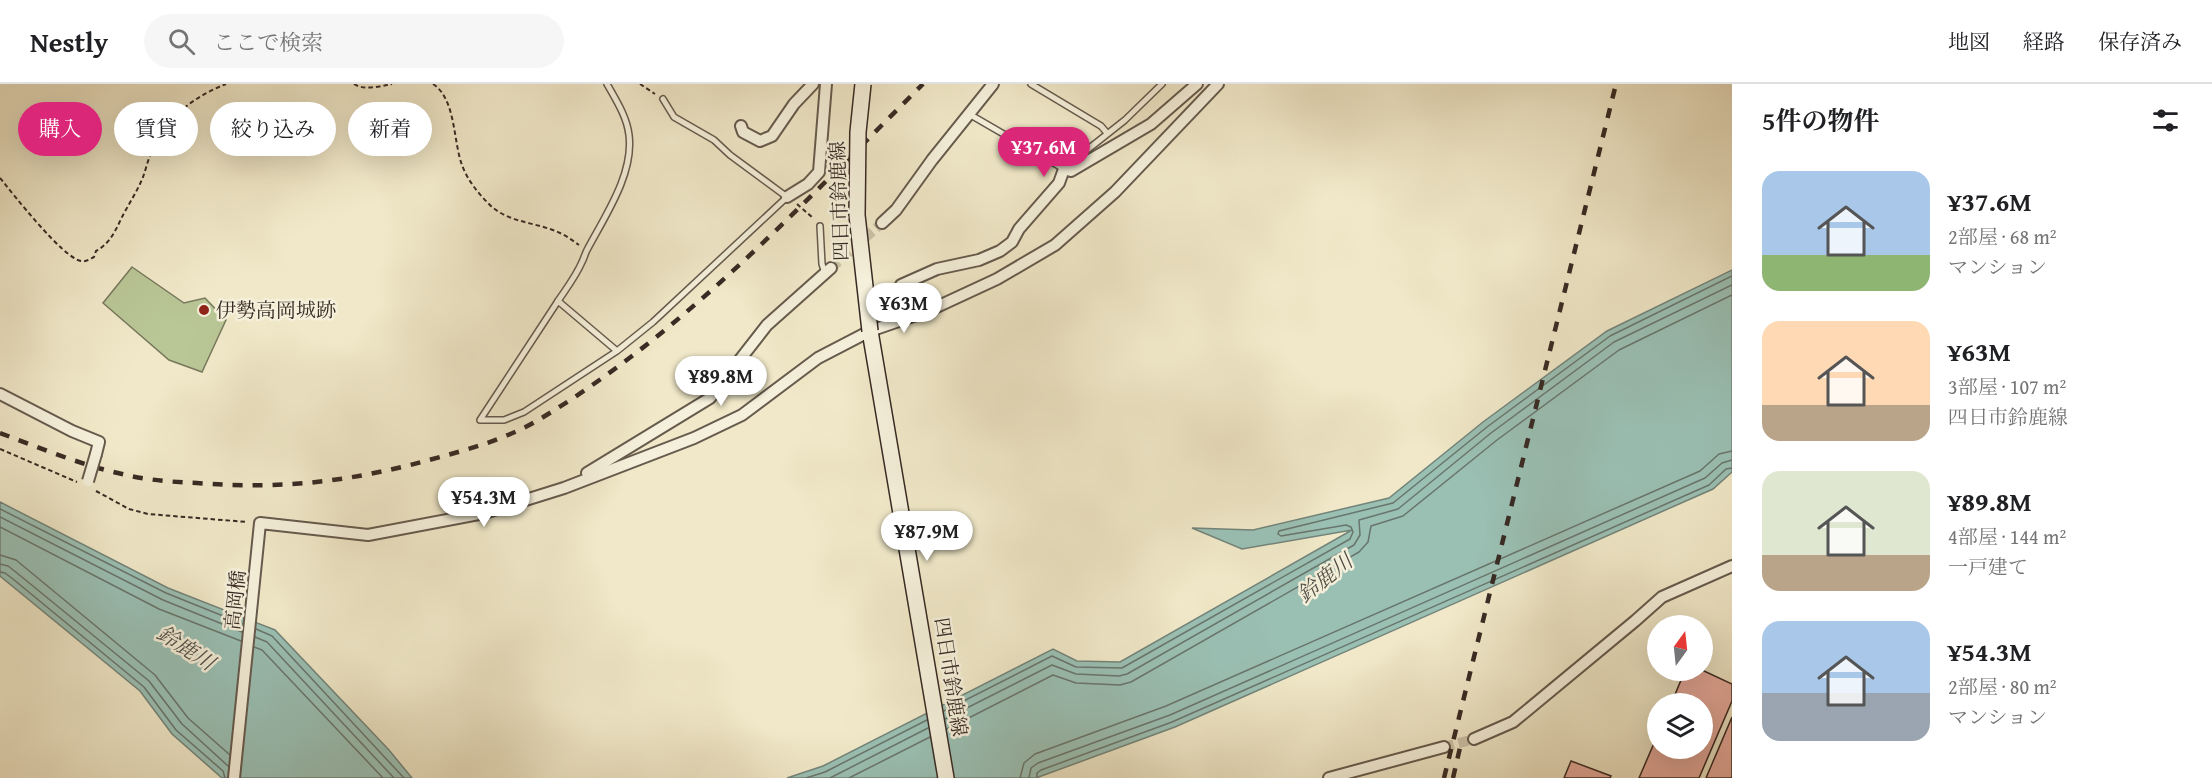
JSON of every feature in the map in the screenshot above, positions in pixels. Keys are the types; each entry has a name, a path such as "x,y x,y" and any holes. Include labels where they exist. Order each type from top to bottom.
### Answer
{"main road":[{"name":"四日市鈴鹿線","path":"863,84 858,132 857,215 870,331 946,778"}],"street":[{"path":"741,126 743,132 760,141 772,136 794,104 813,84"},
{"path":"788,197 808,184 819,172 826,84"},
{"path":"882,223 896,210 993,84"},
{"path":"901,285 937,269 980,260 1012,242 1019,229 1059,183 1064,169 1071,171 1077,169 1151,124 1197,84"},
{"path":"260,529 368,535 484,513 564,488 694,438 742,415 818,358 870,331 928,311 998,279 1055,245 1115,192 1218,84"},
{"path":"564,488 710,398 767,325 828,270"},
{"path":"0,394 72,431 99,442 88,484"},
{"name":"高岡橋","path":"234,778 260,529"},
{"path":"1474,740 1513,722 1662,597 1732,566"},
{"path":"1329,778 1444,747"}],"lane":[{"path":"607,84 623,114 629,132 630,150 622,180 597,234 586,250 582,263 480,420 504,420 524,412 617,351 788,197 730,155 714,140 674,117 663,99"},
{"path":"1031,84 1101,126 1107,133"},
{"path":"1077,169 1082,154 1131,115 1162,84"},
{"path":"969,114 1064,169"},
{"path":"820,225 822,264 828,270"},
{"path":"558,302 617,351"}],"path":[{"path":"0,178 45,231 75,259 87,261 94,258 96,251 104,247 111,239 142,180 152,149 172,120 193,101 226,84"},
{"path":"354,84 367,88 392,84"},
{"path":"433,84 444,94 454,126 461,163 469,180 489,204 516,220 560,232 586,250"},
{"path":"640,84 663,99"},
{"path":"788,197 820,225"},
{"path":"0,449 88,484 129,509 148,514 260,529"}],"green space":[{"path":"132,267 184,303 205,298 226,320 202,372 169,360 103,303"}],"water":[{"name":"鈴鹿川","path":"1732,270 1732,472 1713,489 1175,727 1036,778 787,778 823,766 1053,649 1077,661 1120,662 1352,530 1242,549 1192,528 1253,530 1389,498 1483,422 1607,331"},
{"name":"鈴鹿川","path":"0,502 168,588 275,630 389,750 412,778 222,778 172,734 140,691 0,576"}],"building":[{"path":"1713,675 1732,684 1732,701 1713,745 1713,693 1676,693 1681,681 1713,681"},
{"path":"1732,717 1732,778 1706,778"},
{"path":"1647,759 1707,759 1699,778 1639,778"},
{"path":"1571,761 1611,776 1610,778 1564,778"}],"tunnel":[{"path":"831,268 882,223"},
{"path":"1444,747 1474,739"}],"railway":[{"path":"0,433 76,461 131,476 229,485 290,484 349,478 409,465 491,441 540,419 593,384 694,306 788,219 923,84"},
{"path":"1444,778 1616,84"},
{"path":"1453,778 1462,739"}],"place":[{"name":"伊勢高岡城跡","path":"204,310"}]}
